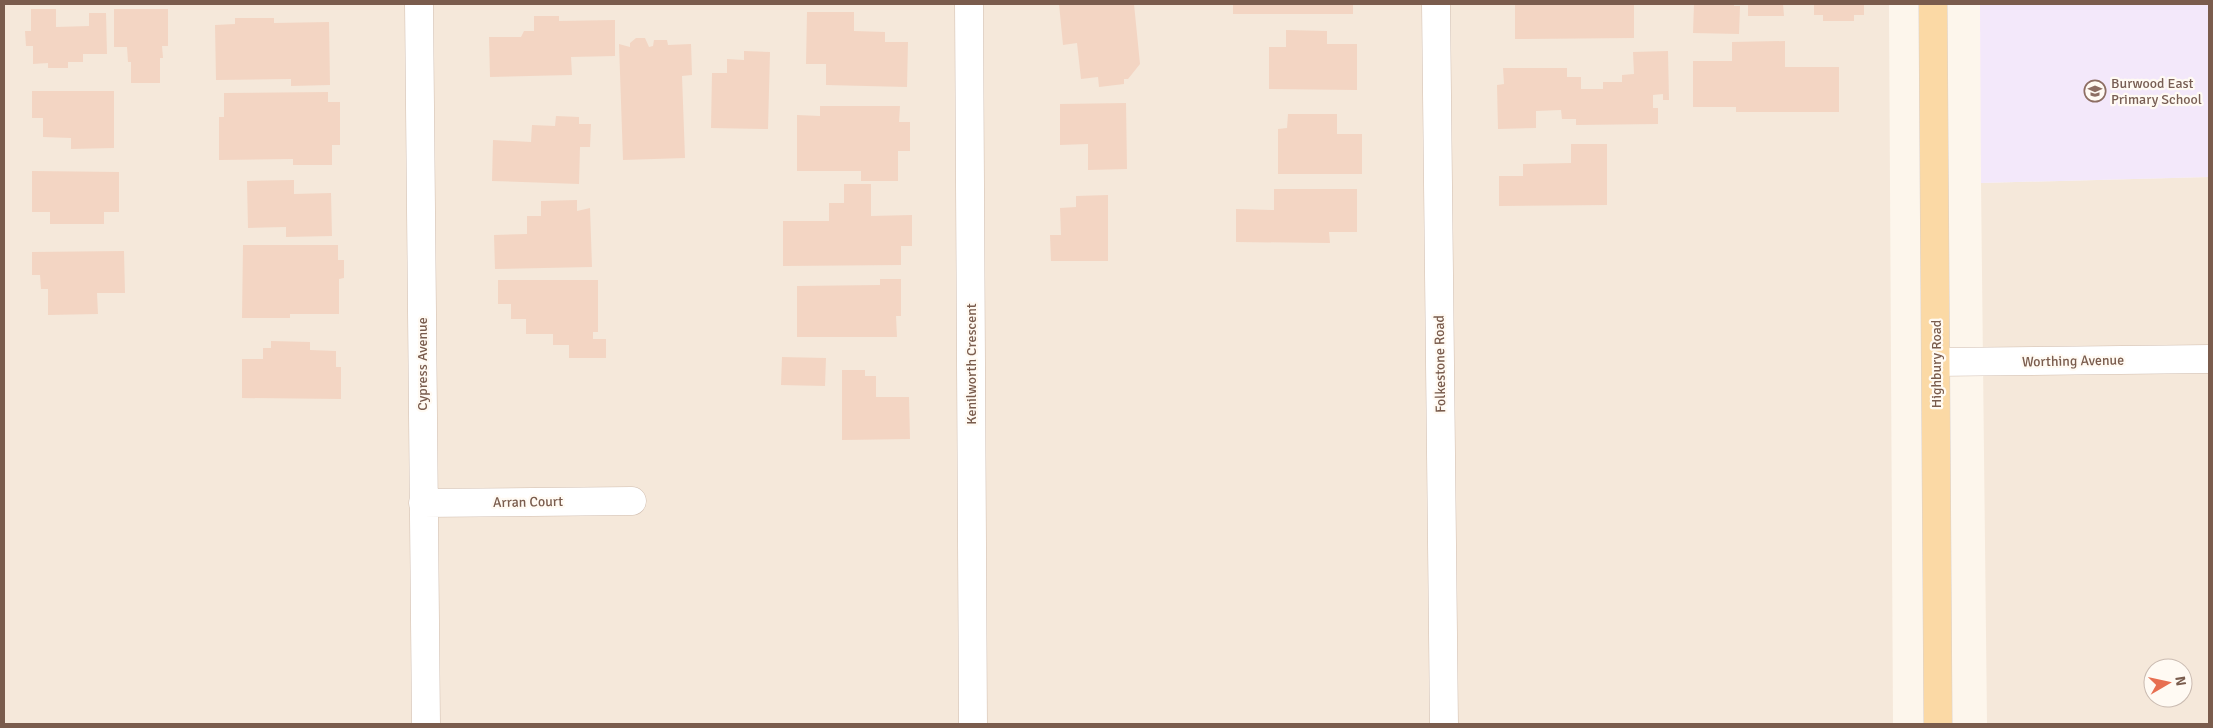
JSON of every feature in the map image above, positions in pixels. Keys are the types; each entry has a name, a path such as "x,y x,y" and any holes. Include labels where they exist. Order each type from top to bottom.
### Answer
{"main road":[{"name":"Highbury Road","path":"1934,4 1938,724"}],"street":[{"name":"Cypress Avenue","path":"419,4 426,724"},
{"name":"Kenilworth Crescent","path":"969,4 973,724"},
{"name":"Folkestone Road","path":"1436,4 1444,724"},
{"name":"Worthing Avenue","path":"1936,362 2209,359"},
{"name":"Arran Court","path":"423,503 632,501"}],"shaded area":[{"path":"4,4 1889,4 1893,724 4,724"},
{"name":"Burwood East Primary School","path":"1980,4 2209,4 2209,177 1981,183"},
{"path":"2209,177 2209,724 1987,724 1981,183"}],"building":[{"path":"1059,4 1134,4 1140,64 1128,79 1124,79 1124,84 1099,87 1098,77 1081,79 1077,43 1063,45"},
{"path":"1233,4 1353,4 1353,14 1233,14"},
{"path":"1515,4 1634,4 1634,38 1515,39"},
{"path":"1694,4 1734,4 1734,6 1740,6 1739,34 1693,33"},
{"path":"1748,4 1783,4 1784,16 1748,16"},
{"path":"1814,4 1864,4 1864,15 1854,15 1854,21 1823,21 1823,15 1814,15"},
{"path":"31,9 56,9 56,27 89,26 89,13 106,13 107,54 83,54 83,62 68,62 68,68 48,68 48,63 33,64 33,46 26,46 25,31 31,31"},
{"path":"114,9 168,9 168,46 162,46 163,58 160,58 160,83 131,83 131,62 128,62 127,47 114,47"},
{"path":"807,12 854,12 854,31 885,32 885,42 908,42 907,87 826,85 826,64 806,64"},
{"path":"534,16 559,16 559,21 615,20 615,56 571,57 572,75 490,77 489,37 521,37 524,31 534,31"},
{"path":"235,18 274,18 274,23 329,22 330,85 291,86 291,79 216,80 215,25 235,24"},
{"path":"1286,30 1327,31 1327,44 1357,44 1357,90 1269,89 1269,47 1286,47"},
{"path":"636,38 645,38 649,47 653,46 654,40 667,40 668,45 691,44 692,75 682,76 685,158 623,160 619,44 630,47 630,43"},
{"path":"1785,41 1785,67 1839,67 1839,112 1736,112 1736,107 1693,107 1693,61 1732,61 1732,42"},
{"path":"744,51 770,52 768,129 711,128 712,73 727,73 727,59 744,60"},
{"path":"1668,51 1669,100 1663,100 1663,94 1653,95 1653,108 1658,108 1658,124 1576,125 1576,119 1562,119 1561,110 1536,111 1536,128 1498,129 1497,85 1504,84 1503,68 1567,68 1567,77 1581,77 1581,89 1603,89 1603,82 1622,82 1622,75 1634,74 1633,52"},
{"path":"32,91 114,91 114,148 71,149 71,138 43,137 43,118 32,118"},
{"path":"328,92 328,102 340,102 340,145 332,145 332,165 293,165 293,159 219,160 219,117 224,117 224,93"},
{"path":"1126,103 1127,169 1088,170 1088,144 1060,145 1060,104"},
{"path":"820,106 900,106 899,122 910,122 910,151 898,151 898,181 861,181 861,171 797,171 797,115 820,116"},
{"path":"1288,114 1337,114 1337,134 1362,134 1362,174 1278,174 1278,129 1287,128"},
{"path":"556,116 579,117 579,124 591,124 590,147 580,147 579,184 492,181 493,140 531,142 532,125 555,126"},
{"path":"1571,144 1607,144 1607,205 1499,206 1499,176 1523,176 1523,164 1571,163"},
{"path":"32,171 119,172 119,212 104,212 104,224 50,224 50,212 32,212"},
{"path":"294,180 294,194 331,193 332,236 286,237 286,227 248,228 247,181"},
{"path":"844,184 871,184 871,216 912,215 912,246 901,246 901,265 783,266 783,221 829,221 829,203 844,203"},
{"path":"1274,189 1357,189 1357,232 1329,232 1330,243 1236,242 1236,209 1274,210"},
{"path":"1108,195 1108,261 1051,261 1050,235 1061,235 1060,208 1076,207 1076,196"},
{"path":"577,200 577,211 590,208 592,267 495,269 494,235 527,234 527,216 541,216 541,201"},
{"path":"243,245 338,245 338,260 344,260 344,278 339,279 339,314 290,314 290,318 242,318"},
{"path":"124,251 125,293 97,293 98,314 48,315 48,289 41,289 40,275 32,275 32,252"},
{"path":"880,279 901,279 901,316 896,316 897,337 797,337 797,286 880,285"},
{"path":"498,280 598,280 598,332 593,332 593,339 606,339 606,358 569,358 569,345 553,345 553,334 526,334 526,319 511,319 511,304 498,304"},
{"path":"271,341 310,342 310,350 336,351 336,367 341,367 341,399 242,398 242,359 263,359 263,348 271,348"},
{"path":"782,357 826,358 825,386 781,385"},
{"path":"842,370 865,370 865,376 876,376 876,397 909,397 910,439 842,440"}],"place":[{"name":"Burwood East Primary School","path":"2095,91"}]}
